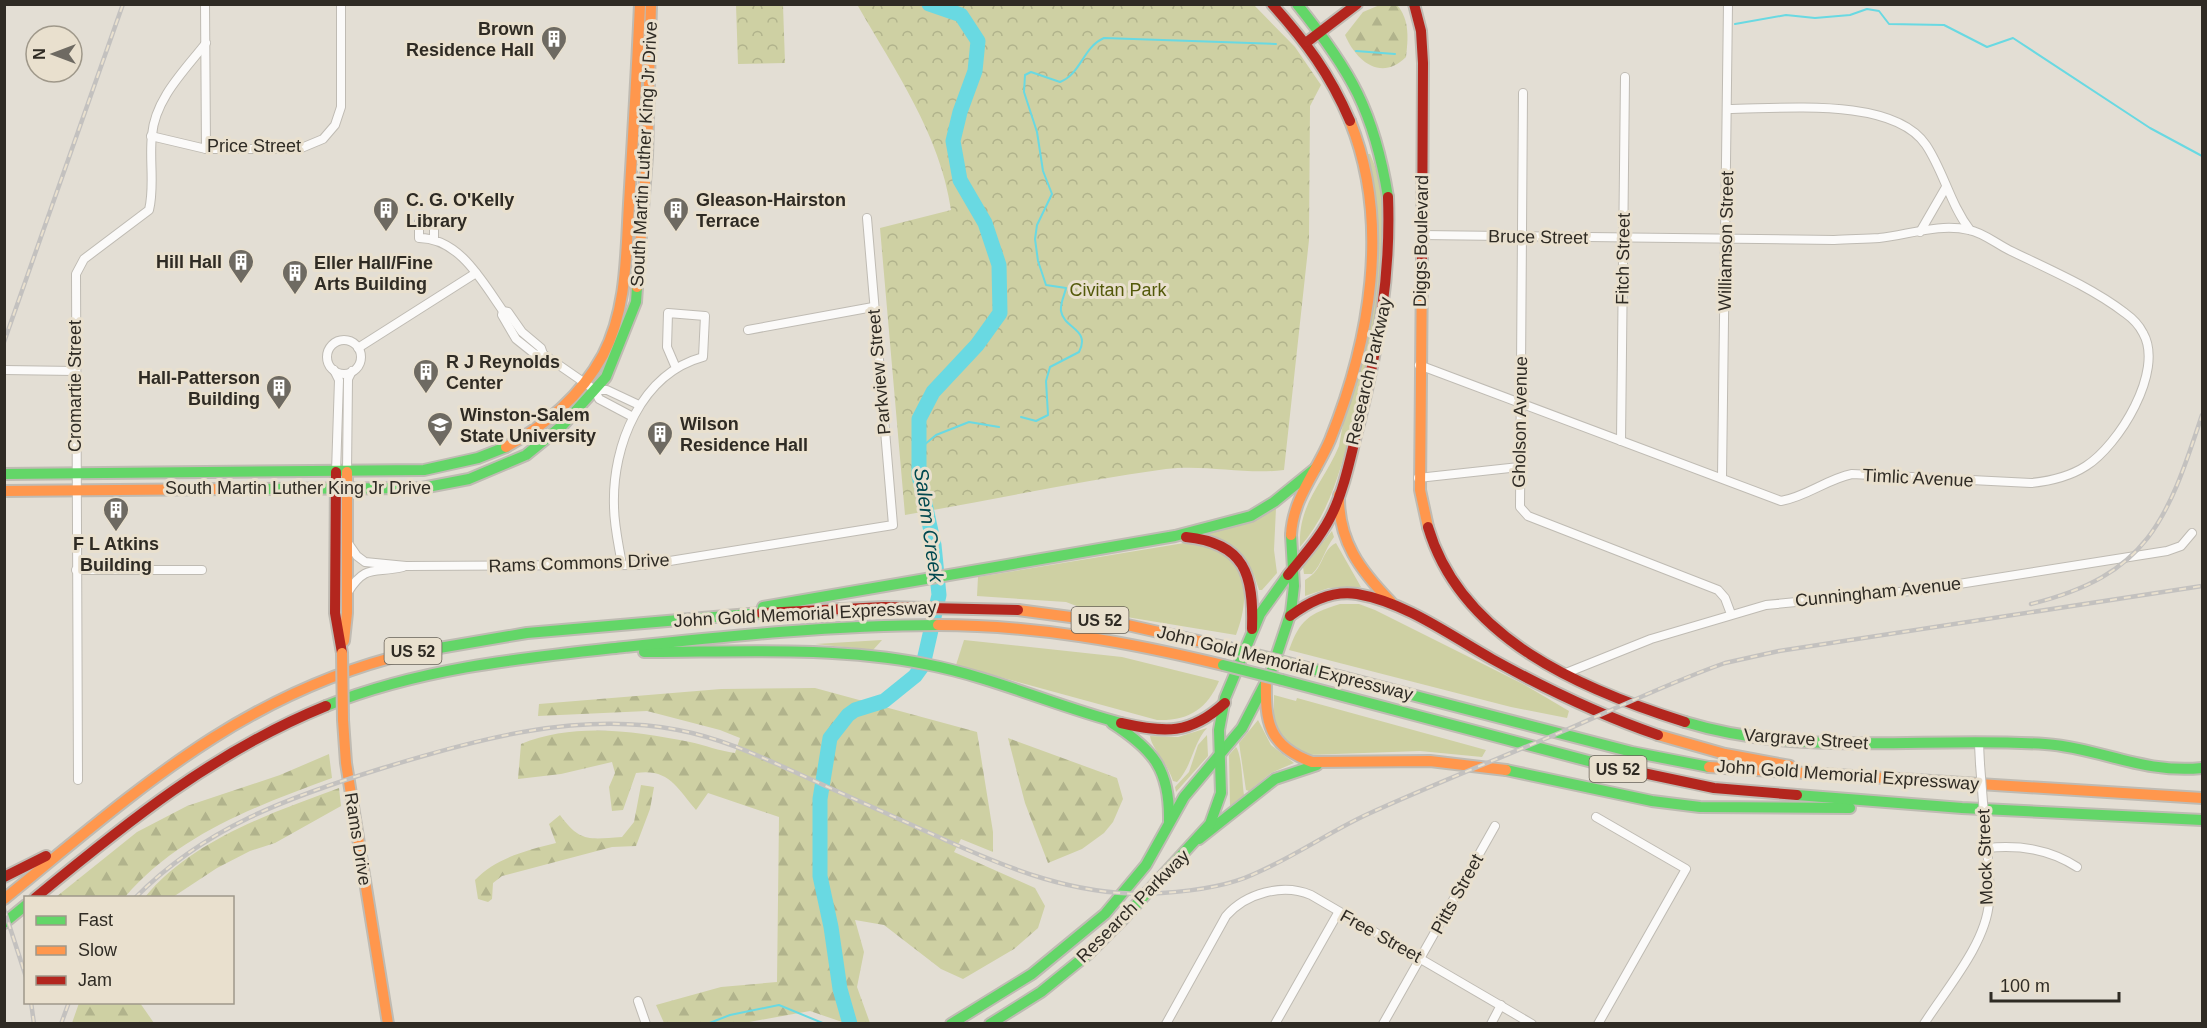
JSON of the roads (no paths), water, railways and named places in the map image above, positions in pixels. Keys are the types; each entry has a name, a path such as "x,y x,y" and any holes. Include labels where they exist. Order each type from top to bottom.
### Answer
{"main road":[{"name":"South Martin Luther King Jr Drive","path":"4,474 75,471 342,472 432,469 486,457 516,442 547,422 584,382 603,354 614,327 622,292 634,156 640,4"},
{"name":"South Martin Luther King Jr Drive","path":"4,491 346,490 448,485 507,465 526,455 563,425 595,390 611,368 636,302 647,156 651,4"},
{"name":"Research Parkway","path":"951,1023 1014,988 1085,932 1144,867 1184,797 1244,726 1266,679 1290,616 1295,593 1292,519 1300,496 1328,444 1359,353 1370,296 1374,238 1366,168 1353,123 1333,81 1307,42 1272,4"},
{"name":"Research Parkway","path":"990,1023 1024,1003 1073,966 1118,925 1166,870 1199,839 1219,801 1221,753 1219,729 1225,703 1252,629 1273,591 1327,524 1339,495 1376,358 1386,310 1390,262 1390,213 1383,164 1369,117 1348,72 1321,31 1297,4"},
{"path":"1307,42 1357,4"},
{"name":"Diggs Boulevard","path":"1414,4 1423,54 1419,478"},
{"path":"681,620 1175,536 1251,516 1274,502 1316,468"},
{"name":"Rams Drive","path":"342,472 334,490 335,613 342,653"},
{"name":"Rams Drive","path":"342,472 346,490 347,594 342,653 346,763 388,1023"},
{"name":"Vargrave Street","path":"1419,478 1424,514 1431,538 1458,589 1498,629 1566,673 1652,711 1747,736 1818,744 2047,744 2082,750 2156,770 2202,768"},
{"path":"1339,495 1339,520 1347,548 1360,570 1392,604"},
{"path":"1175,536 1199,537 1215,542 1240,561 1253,589 1252,629"},
{"path":"1290,616 1310,603 1334,594 1360,595 1392,604 1567,700 1649,735 1729,756 1863,777"},
{"name":"John Gold Memorial Expressway","path":"4,899 144,784 196,747 283,699 342,674 404,654 496,635 681,620 899,607 968,608 1096,620 1229,648 1661,758 1744,771 2202,798"},
{"name":"John Gold Memorial Expressway","path":"36,896 181,782 234,748 292,719 360,693 437,671 499,660 685,640 894,625 963,625 1025,629 1104,639 1223,665 1595,763 1686,783 1760,793 1962,808 2202,820"},
{"path":"579,652 824,653 876,657 947,670 1103,717 1175,730 1204,721 1225,703"},
{"path":"1266,679 1266,714 1274,738 1294,756 1326,763"},
{"path":"1103,717 1143,743 1155,757 1168,786 1169,821"},
{"path":"1199,839 1275,779 1293,771 1326,763 1421,761 1482,766 1535,774 1652,801 1700,807 1962,808"},
{"path":"4,877 67,846"},
{"path":"4,922 24,907"}],"street":[{"path":"206,4 206,149"},
{"name":"Price Street","path":"151,136 206,149 299,149 323,139 330,133 340,114 341,4"},
{"name":"Williamson Street","path":"1722,478 1728,4"},
{"name":"Cromartie Street","path":"78,780 75,489 77,270 84,260 148,210 151,136 156,112 162,100 206,43"},
{"name":"Fitch Street","path":"1621,441 1625,77"},
{"name":"Gholson Avenue","path":"1523,93 1520,507 1528,516 1718,590 1725,597 1731,614"},
{"name":"Timlic Avenue","path":"1727,109 1826,109 1888,116 1921,137 1955,207 1970,230"},
{"path":"1920,232 1946,187"},
{"name":"Parkview Street","path":"867,218 893,525"},
{"name":"Timlic Avenue","path":"1419,364 1781,501 1791,500 1840,477 1852,474 2031,483 2072,474 2107,449 2131,413 2144,384 2148,357 2142,331 2115,306 1970,230 1941,228 1878,238 1834,240 1726,239"},
{"name":"Bruce Street","path":"1421,235 1726,239"},
{"path":"434,238 459,254 476,273 503,311 502,315 513,326 529,350 536,355 543,354 595,390 599,399 633,417"},
{"path":"358,348 476,273"},
{"path":"748,330 873,307"},
{"path":"622,565 614,507 615,476 633,417 639,405 683,362 704,357 705,316 668,313 667,347 676,368"},
{"path":"348,340 358,348 361,360 348,379 342,472 339,380 327,357 334,343 348,340"},
{"path":"333,369 342,373 352,371"},
{"path":"4,370 75,371"},
{"path":"595,390 607,390 639,405"},
{"path":"1419,478 1519,467"},
{"name":"Rams Commons Drive","path":"406,566 622,565 671,562 893,525"},
{"name":"Cunningham Avenue","path":"1566,673 1626,648 1731,614 1783,603 1921,590 2168,551 2181,546 2192,533"},
{"path":"346,540 363,561 406,566"},
{"path":"347,594 358,576 366,572 406,566"},
{"path":"76,570 202,570"},
{"name":"Mock Street","path":"1924,1023 1978,940 1985,924 1989,903 1979,744"},
{"path":"1596,817 1686,869 1598,1023"},
{"name":"Pitts Street","path":"1383,1023 1495,826"},
{"path":"1987,848 2014,846 2044,851 2059,856 2077,867"},
{"name":"Free Street","path":"1166,1023 1226,916 1234,907 1254,896 1293,890 1311,895 1338,913 1532,1023"},
{"path":"1275,1023 1338,913"},
{"path":"638,1001 646,1023"},
{"path":"1491,1023 1501,1005"}],"waterway":[{"name":"Salem Creek","path":"850,1024 840,989 831,927 820,876 820,799 830,738 848,715 855,710 884,701 915,676 923,665 939,595 934,545 919,476 919,419 933,392 977,345 1000,313 999,265 985,223 960,180 953,141 960,112 975,71 978,41 961,15 929,4"},
{"path":"1735,24 1786,15 1815,18 1850,15 1867,9 1879,11 1889,24 1944,25 1987,47 2013,38 2150,128 2202,156"},
{"path":"1021,417 1036,421 1048,415 1046,381 1050,367 1079,352 1082,344 1082,338 1063,317 1061,311 1066,288 1046,285 1038,261 1035,239 1037,225 1052,194 1043,171 1037,132 1024,92 1025,75 1031,72 1060,82 1073,73 1091,48 1104,38 1276,44"},
{"path":"1356,51 1395,54"},
{"path":"918,450 936,435 969,422 999,427"},
{"path":"707,1024 730,1015 779,1005 825,1024"}],"railway":[{"path":"4,342 123,4"},
{"path":"2031,604 2071,592 2102,577 2127,559 2147,538 2163,514 2177,485 2202,415"},
{"path":"137,896 162,873 219,833 250,817 314,791 419,757 492,738 566,726 603,724 641,725 678,730 725,743 960,847 1015,869 1072,886 1131,894 1197,890 1254,874 1368,814 1665,686 1725,663 1779,651 2202,586"},
{"path":"4,909 24,971"},
{"path":"31,1004 34,1024"},
{"path":"61,1024 68,1004"}],"place":[{"name":"Brown Residence Hall","path":"554,62"},
{"name":"C. G. O'Kelly Library","path":"386,233"},
{"name":"Gleason-Hairston Terrace","path":"676,233"},
{"name":"Hill Hall","path":"241,285"},
{"name":"Eller Hall/Fine Arts Building","path":"295,296"},
{"name":"R J Reynolds Center","path":"426,395"},
{"name":"Hall-Patterson Building","path":"279,411"},
{"name":"Winston-Salem State University","path":"440,448"},
{"name":"Wilson Residence Hall","path":"660,457"},
{"name":"F L Atkins Building","path":"116,533"}],"park label":[{"name":"Civitan Park","path":"1118,290"}]}
